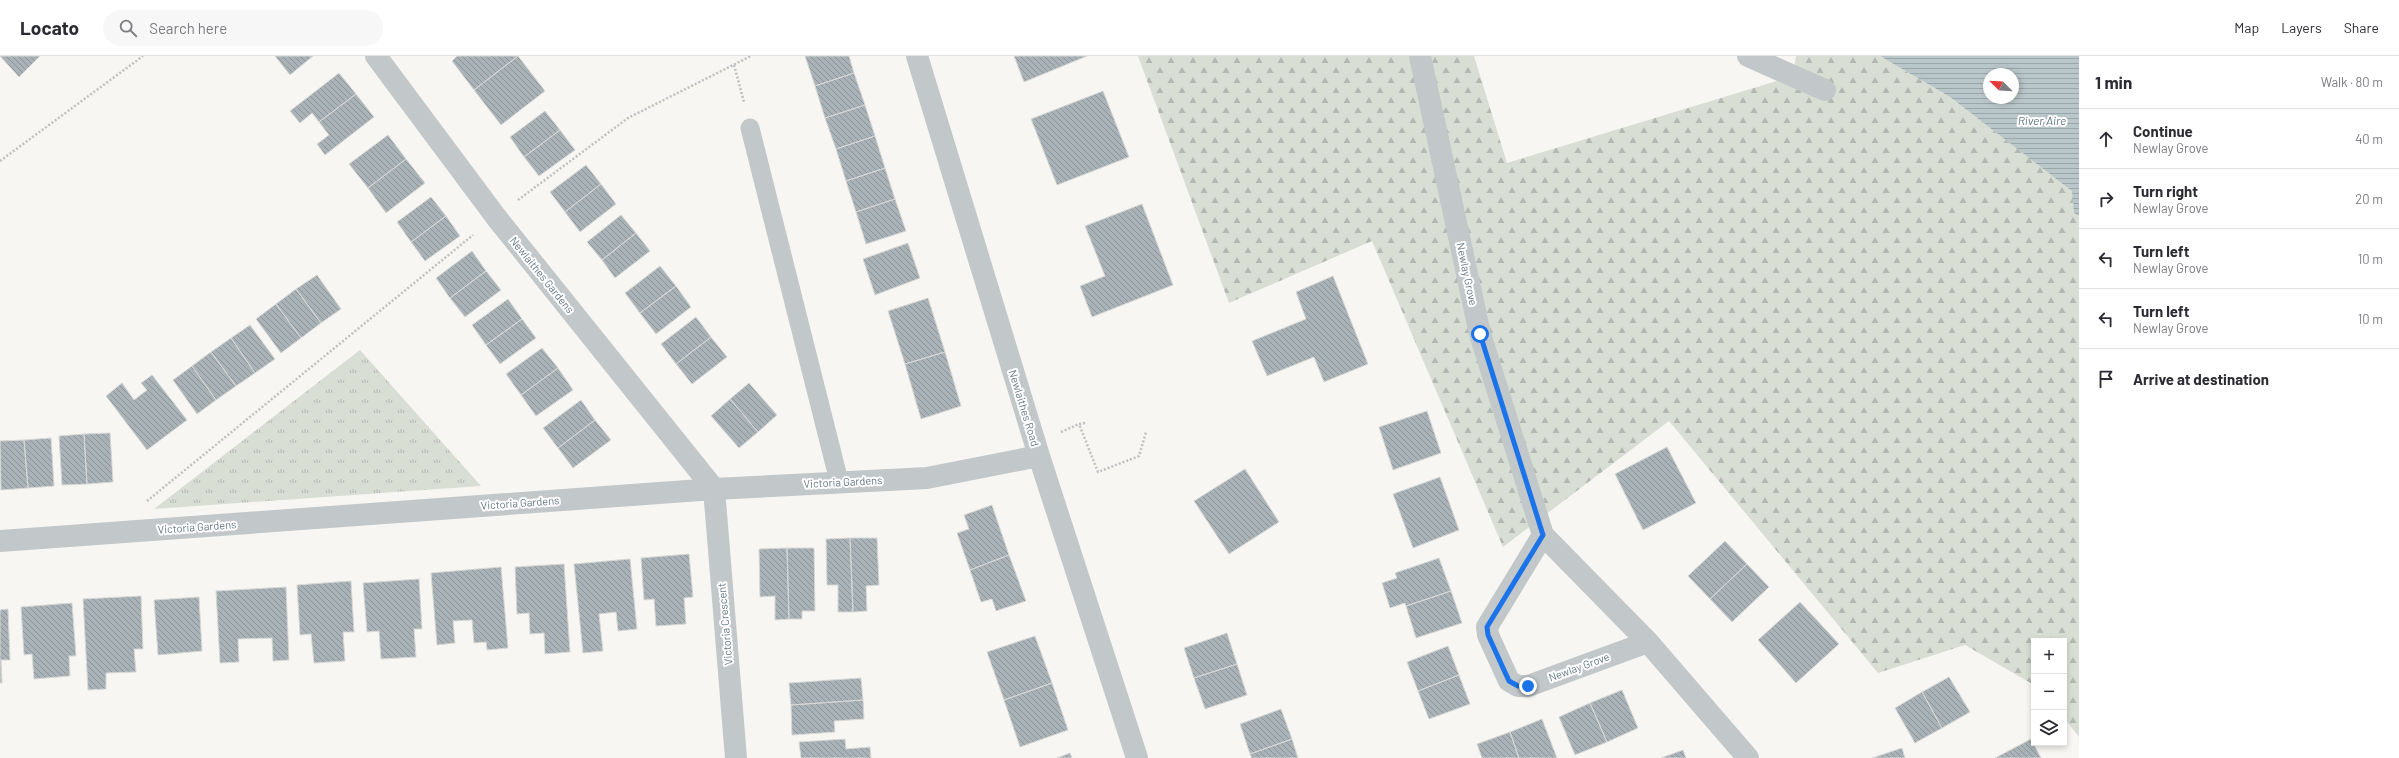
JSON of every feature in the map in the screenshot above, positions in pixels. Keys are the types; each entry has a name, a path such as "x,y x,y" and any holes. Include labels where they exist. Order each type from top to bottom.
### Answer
{"street":[{"name":"Newlaithes Gardens","path":"376,56 496,217 714,489"},
{"name":"Newlaithes Road","path":"916,56 1039,456 1137,758"},
{"name":"Newlay Grove","path":"1420,56 1480,334 1543,535 1648,642 1748,758"},
{"path":"1748,56 1825,90"},
{"name":"Victoria Gardens","path":"0,541 714,489 839,481 927,478 1039,456"},
{"name":"Victoria Crescent","path":"714,489 736,758"},
{"name":"Newlay Grove","path":"1543,535 1487,627 1488,635 1509,681 1518,686 1528,686 1648,642"}],"lane":[{"path":"750,128 839,481"}],"path":[{"path":"0,161 143,56"},
{"path":"143,503 496,217 628,118 750,56"},
{"path":"734,65 750,128"},
{"path":"1085,423 1079,424 1098,472 1139,456 1146,432"}],"green space":[{"path":"1138,56 1474,56 1507,163 1793,76 1796,56 1880,56 1950,97 2073,191 2074,213 2079,216 2079,737 2067,722 2067,638 2031,638 2031,683 1965,645 1878,673 1669,421 1503,547 1372,241 1229,303"},
{"path":"360,350 481,486 154,509"}],"water":[{"name":"River Aire","path":"1880,56 2079,56 2079,216 2074,213 2072,191 1950,97"}],"building":[{"path":"0,56 40,56 19,77"},
{"path":"275,56 313,56 290,75"},
{"path":"457,56 518,56 474,90 452,61"},
{"path":"518,56 545,91 501,125 474,90"},
{"path":"805,56 849,56 854,73 815,86"},
{"path":"1014,56 1087,56 1024,82"},
{"path":"339,73 356,94 319,122 312,113 300,123 290,111"},
{"path":"854,73 865,105 825,118 815,86"},
{"path":"1103,91 1129,157 1057,185 1031,119"},
{"path":"356,94 374,117 325,155 317,144 329,135 319,122"},
{"path":"865,105 875,136 836,149 825,118"},
{"path":"545,111 560,130 524,157 510,137"},
{"path":"560,130 575,150 539,176 524,157"},
{"path":"388,135 406,159 368,188 349,164"},
{"path":"875,136 885,168 846,181 836,149"},
{"path":"406,159 425,183 386,213 368,188"},
{"path":"586,165 601,184 565,212 550,192"},
{"path":"885,168 895,199 856,212 846,181"},
{"path":"601,184 616,204 580,232 565,212"},
{"path":"431,197 446,216 411,242 397,222"},
{"path":"895,199 906,231 866,244 856,212"},
{"path":"1142,204 1173,285 1092,317 1080,286 1105,276 1085,226"},
{"path":"621,215 636,233 602,260 587,242"},
{"path":"446,216 460,236 425,261 411,242"},
{"path":"636,233 650,251 615,278 602,260"},
{"path":"908,243 920,278 875,295 863,259"},
{"path":"472,251 486,271 450,298 436,278"},
{"path":"660,266 676,286 640,313 625,293"},
{"path":"486,271 501,290 465,317 450,298"},
{"path":"317,275 341,309 321,323 296,289"},
{"path":"1333,276 1368,364 1324,382 1314,357 1267,376 1252,341 1306,319 1296,292"},
{"path":"676,286 691,307 656,334 640,313"},
{"path":"296,289 321,323 301,338 276,304"},
{"path":"928,298 945,352 905,364 888,311"},
{"path":"508,299 522,319 486,345 472,325"},
{"path":"276,304 301,338 281,353 256,319"},
{"path":"696,317 711,337 676,364 661,344"},
{"path":"522,319 536,338 500,364 486,345"},
{"path":"250,325 275,359 255,373 231,338"},
{"path":"711,337 727,357 692,384 676,364"},
{"path":"231,338 255,373 236,386 211,352"},
{"path":"542,348 558,368 521,395 506,374"},
{"path":"211,352 236,386 216,400 192,366"},
{"path":"945,352 961,406 921,419 905,364"},
{"path":"192,366 216,400 197,414 173,380"},
{"path":"558,368 573,390 536,416 521,395"},
{"path":"152,375 187,420 147,450 106,396 122,383 134,400 147,390 141,383"},
{"path":"749,383 777,415 758,432 730,399"},
{"path":"730,399 758,432 739,448 711,416"},
{"path":"581,400 595,420 558,448 543,428"},
{"path":"1427,411 1441,453 1393,470 1379,427"},
{"path":"595,420 611,440 573,468 558,448"},
{"path":"110,433 113,482 87,484 84,434"},
{"path":"84,434 87,484 62,485 59,436"},
{"path":"51,438 54,486 28,488 24,440"},
{"path":"24,440 28,488 1,490 0,441"},
{"path":"1667,447 1696,503 1643,530 1615,474"},
{"path":"1245,469 1279,522 1229,554 1194,501"},
{"path":"1440,477 1459,530 1413,548 1393,494"},
{"path":"992,505 1009,555 970,570 957,533 969,529 964,515"},
{"path":"850,538 853,612 838,612 838,585 827,585 826,539"},
{"path":"850,538 877,538 879,585 866,586 867,611 853,612"},
{"path":"1725,541 1747,564 1710,599 1688,576"},
{"path":"787,548 789,619 775,620 775,596 760,597 759,549"},
{"path":"787,548 814,548 815,611 802,611 802,619 789,619"},
{"path":"689,554 693,597 684,598 686,624 656,626 654,599 644,600 641,558"},
{"path":"1009,555 1026,601 996,611 992,599 981,602 970,570"},
{"path":"1439,558 1451,591 1406,606 1405,603 1390,608 1382,583 1397,578 1395,573"},
{"path":"630,559 637,629 618,631 616,612 599,614 603,651 583,653 574,564"},
{"path":"564,564 570,652 545,654 544,633 530,634 529,613 517,614 515,567"},
{"path":"1747,564 1769,587 1732,622 1710,599"},
{"path":"501,567 508,648 487,650 486,642 474,643 472,620 453,621 455,643 437,645 431,573"},
{"path":"419,579 422,629 414,629 416,657 381,659 379,631 367,632 363,583"},
{"path":"351,581 354,632 343,632 345,661 314,663 311,634 300,635 297,585"},
{"path":"286,587 289,660 273,661 272,638 238,639 239,662 220,663 216,591"},
{"path":"1451,591 1462,623 1416,638 1406,606"},
{"path":"141,596 143,649 134,649 136,672 106,673 106,689 88,690 83,599"},
{"path":"199,597 202,651 158,655 154,600"},
{"path":"1800,602 1839,644 1796,683 1758,640"},
{"path":"72,603 76,656 69,656 70,676 34,679 32,654 24,655 21,607"},
{"path":"8,609 10,660 1,660 2,683 0,683 0,610"},
{"path":"1227,633 1237,664 1194,678 1184,648"},
{"path":"1035,636 1052,683 1004,700 987,652"},
{"path":"1448,646 1459,675 1418,691 1407,662"},
{"path":"1237,664 1247,695 1205,709 1194,678"},
{"path":"1459,675 1470,704 1429,719 1418,691"},
{"path":"1949,677 1970,712 1942,728 1922,692"},
{"path":"861,678 863,700 791,705 789,683"},
{"path":"1052,683 1068,730 1020,747 1004,700"},
{"path":"1622,690 1638,728 1607,742 1590,703"},
{"path":"1922,692 1942,728 1915,743 1895,708"},
{"path":"863,700 864,719 834,721 835,732 792,735 791,705"},
{"path":"1590,703 1607,742 1575,755 1559,717"},
{"path":"1281,709 1292,739 1250,754 1240,724"},
{"path":"1542,719 1557,758 1519,758 1510,732"},
{"path":"1510,732 1519,758 1482,758 1477,744"},
{"path":"845,739 846,749 870,747 871,758 801,758 799,742"},
{"path":"1292,739 1298,758 1252,758 1250,754"},
{"path":"2031,739 2031,746 2035,746 2041,758 1995,758"},
{"path":"1902,748 1905,758 1872,758"},
{"path":"1683,750 1686,758 1661,758"},
{"path":"1070,753 1072,758 1057,758"}],"route":[{"path":"1480,334 1543,535 1490,619 1487,627 1488,635 1509,681 1518,686 1528,686"}]}
